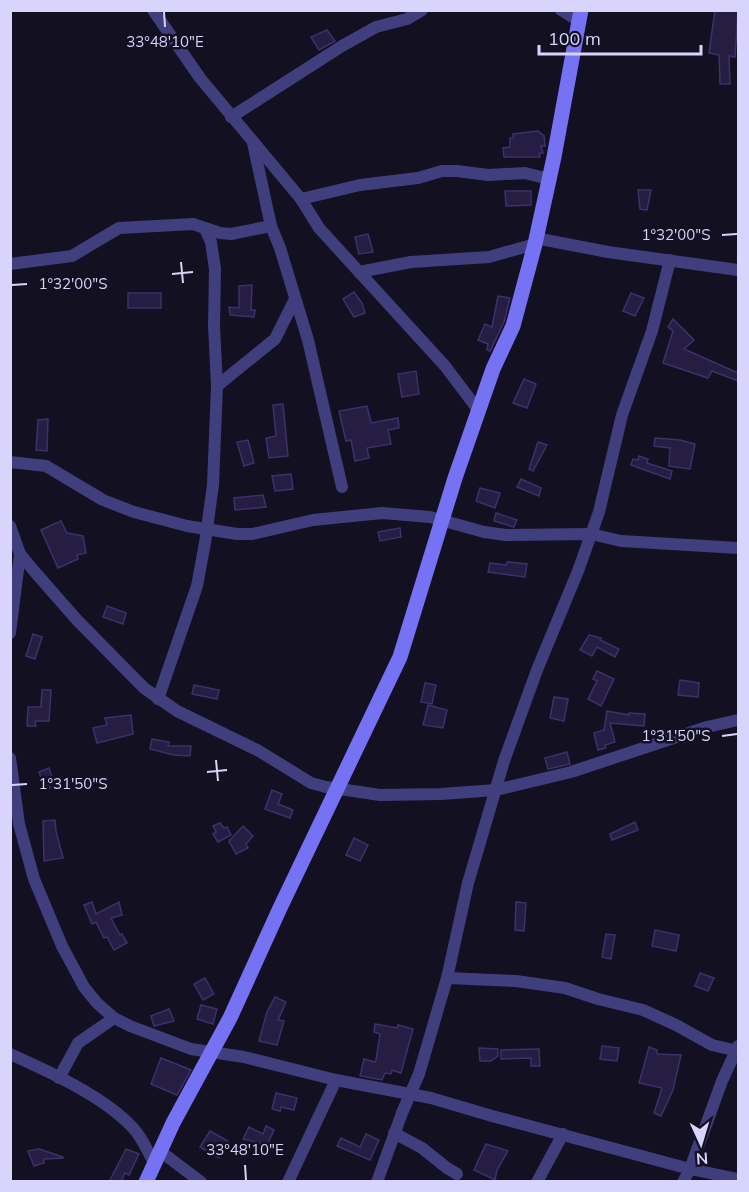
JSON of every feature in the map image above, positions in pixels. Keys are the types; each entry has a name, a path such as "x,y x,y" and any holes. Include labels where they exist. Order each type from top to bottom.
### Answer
{"street":[{"path":"153,10 200,78 301,199 319,228 445,366 479,411"},
{"path":"231,117 285,81 367,32 407,19 422,10"},
{"path":"146,1182 193,1086 213,1051 400,657 441,521 493,369 513,326 535,241 580,16 561,10"},
{"path":"252,138 271,225 280,248 321,391 342,487"},
{"path":"301,199 360,185 417,178 442,171 488,175 525,173 549,179"},
{"path":"10,264 72,256 119,228 190,224 231,234 271,225"},
{"path":"158,699 191,607 207,530 216,444 215,269 211,242 205,229"},
{"path":"359,272 411,262 489,256 535,241 738,270"},
{"path":"377,1182 394,1133 419,1074 447,978 468,883 496,790 537,670 591,534 604,492 622,415 652,331 670,261"},
{"path":"217,386 274,339 295,300"},
{"path":"10,462 46,466 103,500 144,514 207,530 249,534 306,521 378,513 425,516 506,535 591,534 621,541 738,548"},
{"path":"10,526 20,554 77,620 127,672 158,699 177,711 259,751 311,783 337,790 374,795 496,790 580,769 688,733 738,720"},
{"path":"10,633 20,554"},
{"path":"10,758 20,824 34,879 62,946 84,987 114,1018 191,1049 213,1051 336,1080 431,1098 492,1116 738,1179"},
{"path":"447,978 516,981 565,988 597,999 643,1010 676,1024 712,1044 738,1049 722,1081 683,1182"},
{"path":"59,1078 78,1043 114,1018"},
{"path":"10,1054 59,1078 100,1102 126,1121 157,1157 201,1182"},
{"path":"288,1182 336,1080"},
{"path":"394,1133 417,1145 458,1174"},
{"path":"537,1182 563,1134"}],"building":[{"path":"715,10 738,10 735,57 729,56 730,84 720,84 719,55 709,53"},
{"path":"327,30 335,41 319,50 311,37"},
{"path":"538,131 544,136 545,146 541,146 543,153 539,153 540,157 504,157 503,148 510,147 510,138 513,138 513,134"},
{"path":"638,190 651,190 647,210 640,209"},
{"path":"505,191 531,191 531,205 506,206"},
{"path":"368,234 373,252 359,254 355,237"},
{"path":"252,285 251,310 255,310 254,317 230,315 229,307 239,308 239,286"},
{"path":"354,292 362,303 365,313 354,317 343,299"},
{"path":"128,293 161,293 161,308 128,308"},
{"path":"631,293 644,298 635,316 623,311"},
{"path":"498,296 510,298 504,322 490,351 487,350 488,344 478,340 485,324 492,327"},
{"path":"673,319 694,340 684,349 738,373 738,381 712,371 708,378 663,363 673,331 668,327"},
{"path":"416,371 419,394 402,397 398,374"},
{"path":"524,379 536,384 527,408 513,403"},
{"path":"283,404 288,456 269,458 266,438 276,436 273,405"},
{"path":"367,406 371,423 398,418 399,428 388,430 391,444 367,448 369,458 355,461 351,440 346,441 339,411"},
{"path":"48,419 47,451 36,450 38,420"},
{"path":"655,438 695,444 690,469 669,466 670,448 654,446"},
{"path":"248,440 254,463 244,466 237,442"},
{"path":"538,442 547,445 533,471 529,469"},
{"path":"639,456 648,459 647,463 672,471 670,479 631,465 633,459 638,460"},
{"path":"291,474 293,489 275,491 272,476"},
{"path":"521,479 541,488 539,496 517,487"},
{"path":"480,488 500,493 495,508 476,501"},
{"path":"263,495 266,507 235,510 234,498"},
{"path":"496,513 517,520 514,527 494,521"},
{"path":"61,521 67,533 83,536 86,553 77,555 78,559 58,568 41,530"},
{"path":"400,528 401,537 380,541 378,532"},
{"path":"507,562 527,564 525,577 488,572 490,563 506,565"},
{"path":"107,606 126,613 123,624 103,617"},
{"path":"33,634 42,637 35,659 26,656"},
{"path":"589,635 601,638 600,640 619,649 615,657 597,647 592,656 580,650"},
{"path":"597,671 614,679 601,706 588,699 597,681 593,679"},
{"path":"680,680 699,683 698,697 678,695"},
{"path":"425,683 436,685 432,704 421,702"},
{"path":"194,685 219,690 217,699 192,694"},
{"path":"42,690 51,690 49,721 35,721 36,726 27,726 28,707 41,707"},
{"path":"554,697 568,699 564,721 550,718"},
{"path":"428,705 447,710 443,728 423,725"},
{"path":"607,711 629,715 629,713 645,714 644,726 610,723 615,742 598,750 594,733 604,730"},
{"path":"131,715 133,734 97,743 93,728 107,725 105,718"},
{"path":"152,739 169,742 168,746 191,746 190,756 150,749"},
{"path":"567,752 570,764 548,769 545,758"},
{"path":"49,768 55,786 45,790 39,772"},
{"path":"272,790 282,794 278,804 293,810 290,818 265,809"},
{"path":"55,820 63,858 44,861 43,821"},
{"path":"635,822 638,830 612,840 610,834"},
{"path":"220,823 224,828 227,827 231,835 218,842 213,834 216,832 213,826"},
{"path":"243,826 253,836 246,844 248,848 236,854 229,841"},
{"path":"354,838 368,845 360,861 346,855"},
{"path":"92,902 96,914 119,902 122,915 111,918 127,943 114,950 107,937 104,938 96,922 92,924 84,905"},
{"path":"516,902 526,903 524,931 515,930"},
{"path":"655,930 679,935 676,951 652,946"},
{"path":"606,934 615,935 611,959 602,957"},
{"path":"700,973 714,978 708,991 695,986"},
{"path":"205,978 214,994 203,1000 194,984"},
{"path":"275,997 286,1002 278,1020 284,1021 277,1045 259,1041 267,1012"},
{"path":"201,1005 217,1009 213,1024 197,1019"},
{"path":"169,1009 174,1021 154,1026 151,1016"},
{"path":"375,1024 397,1028 398,1025 413,1029 401,1073 392,1070 391,1074 385,1073 382,1080 360,1076 364,1059 375,1062 376,1060 380,1034 374,1032"},
{"path":"602,1046 619,1048 617,1061 600,1059"},
{"path":"649,1047 657,1050 657,1054 681,1055 673,1090 661,1116 654,1113 662,1088 639,1083"},
{"path":"479,1048 498,1049 498,1056 491,1061 480,1061"},
{"path":"539,1049 540,1066 531,1066 531,1058 501,1059 501,1050"},
{"path":"161,1058 191,1070 177,1095 151,1084"},
{"path":"276,1093 297,1098 294,1110 281,1107 280,1111 272,1109"},
{"path":"266,1126 274,1130 267,1145 243,1139 249,1127 263,1134"},
{"path":"210,1131 228,1141 219,1158 200,1147"},
{"path":"366,1134 379,1140 370,1160 337,1146 341,1138 360,1147"},
{"path":"486,1144 508,1151 497,1170 495,1180 474,1170"},
{"path":"39,1149 63,1158 44,1159 44,1163 34,1166 28,1151"},
{"path":"126,1149 139,1154 129,1175 125,1173 121,1182 109,1182"}]}
